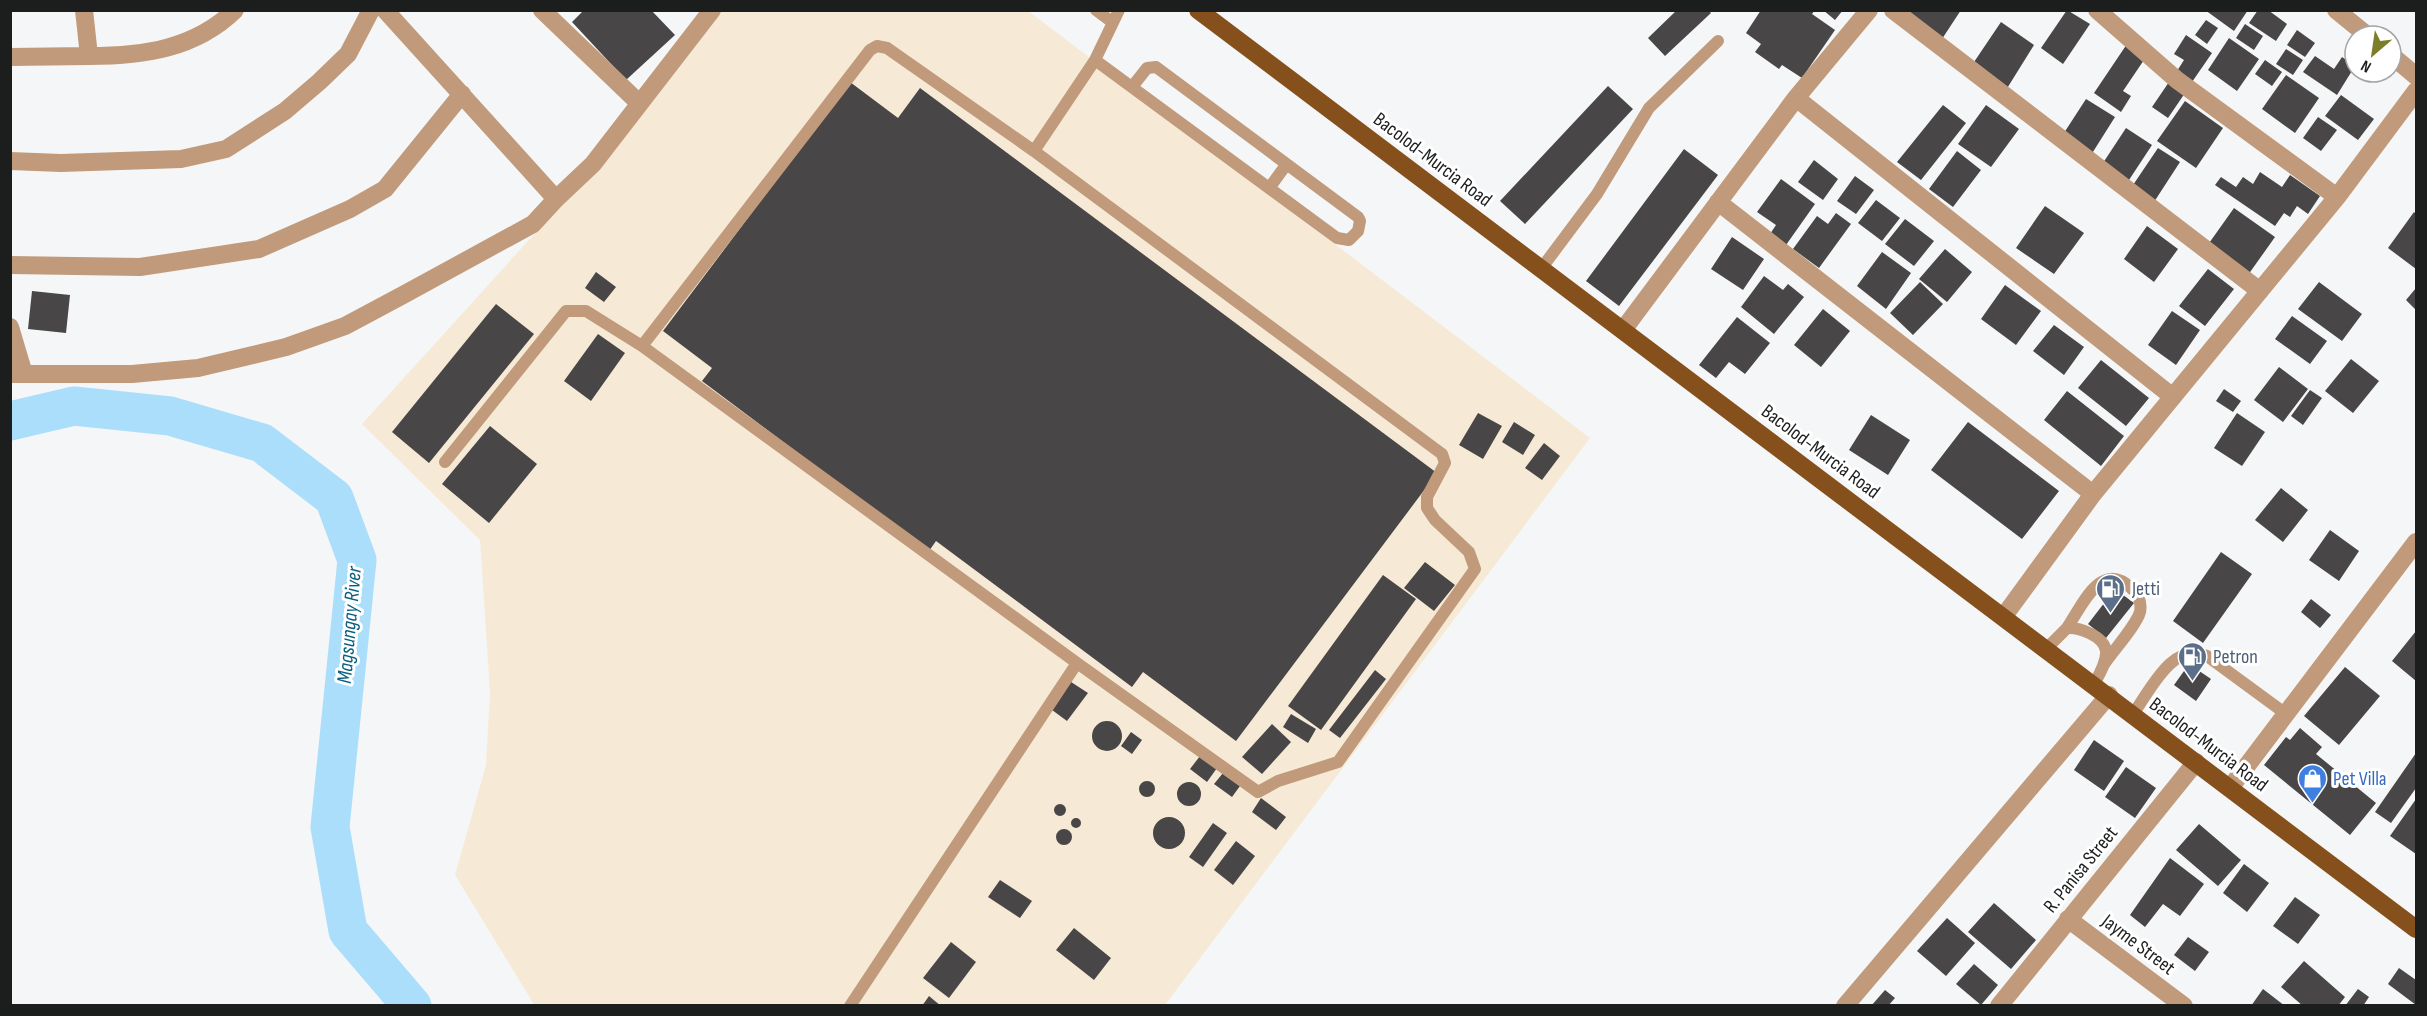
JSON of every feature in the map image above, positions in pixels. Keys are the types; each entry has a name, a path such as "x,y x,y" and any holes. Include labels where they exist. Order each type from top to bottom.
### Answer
{"main road":[{"name":"Bacolod-Murcia Road","path":"1198,10 2047,648 2416,929"}],"street":[{"path":"84,10 89,56"},
{"path":"10,57 131,56 172,48 216,28 235,10"},
{"path":"10,161 61,163 181,159 225,149 285,111 319,82 348,54 371,10"},
{"path":"385,10 556,199"},
{"path":"542,10 639,103"},
{"path":"1623,330 1796,98 1869,10"},
{"path":"1893,10 2260,291"},
{"path":"2097,10 2177,80 2337,197"},
{"path":"2337,10 2354,24"},
{"path":"10,327 17,374 132,374 198,368 286,347 345,326 533,224 593,164 703,14"},
{"path":"2403,65 2416,76"},
{"path":"2004,616 2093,494 2337,197 2416,91"},
{"path":"10,265 140,267 259,249 350,209 385,189 462,94"},
{"path":"1796,98 2173,397"},
{"path":"1718,202 2093,494"},
{"path":"2230,788 2416,542"},
{"path":"1845,1005 2101,690"},
{"name":"R. Panisa Street","path":"1999,1005 2196,762"},
{"name":"Jayme Street","path":"2068,919 2184,1005"}],"lane":[{"path":"1096,10 1112,22"},
{"path":"1034,151 1095,60 1119,10"},
{"path":"1541,268 1597,194 1649,108 1718,41"},
{"path":"445,462 566,311 586,311 642,346 1258,792 1278,781 1338,762 1475,569 1469,552 1435,520 1427,508 1428,497 1445,463 1442,454 1034,151 887,48 877,46 870,50 642,346"},
{"path":"1095,60 1337,238 1348,240 1358,231 1360,221 1358,216 1156,68 1147,68 1132,87"},
{"path":"1270,187 1286,165"},
{"path":"2047,648 2067,628 2102,579 2112,576 2120,579 2135,591 2140,601 2140,613 2103,666"},
{"path":"2067,628 2079,627 2101,642 2106,651 2101,690"},
{"path":"2133,714 2173,661 2184,653 2192,652 2207,656 2286,714"},
{"path":"850,1005 1077,663"}],"shaded area":[{"path":"1027,10 1590,438 1165,1005 535,1006 455,875 486,765 490,692 480,540 362,424 548,219 703,11"}],"building":[{"path":"584,10 651,10 675,35 626,80 572,22"},
{"path":"1677,10 1708,10 1711,13 1665,56 1648,38"},
{"path":"1761,10 1815,10 1812,14 1835,30 1802,78 1782,65 1779,69 1755,52 1761,44 1746,33"},
{"path":"1823,10 1843,10 1835,20"},
{"path":"1912,10 1961,10 1942,39 1908,16"},
{"path":"2067,10 2090,24 2063,64 2041,48"},
{"path":"2205,10 2248,10 2234,31"},
{"path":"2258,10 2268,10 2287,24 2276,41 2249,23"},
{"path":"2206,20 2218,28 2207,44 2195,35"},
{"path":"2001,22 2034,45 2006,90 1972,65"},
{"path":"2245,24 2263,36 2254,50 2236,38"},
{"path":"2297,30 2315,43 2305,57 2287,45"},
{"path":"2186,35 2212,53 2192,82 2177,71 2184,60 2174,54"},
{"path":"2229,38 2259,59 2237,91 2208,70"},
{"path":"2127,44 2146,57 2123,91 2131,96 2121,112 2094,93"},
{"path":"2286,49 2303,60 2293,75 2276,64"},
{"path":"2315,56 2334,69 2342,57 2344,84 2337,95 2303,72"},
{"path":"2265,60 2282,72 2272,86 2255,74"},
{"path":"2286,75 2319,98 2295,133 2262,109"},
{"path":"850,82 898,118 920,88 1437,473 1236,741 1143,672 1132,687 936,541 929,551 702,381 712,368 663,331"},
{"path":"2169,82 2185,93 2168,118 2152,107"},
{"path":"1608,86 1633,109 1525,224 1500,201"},
{"path":"2341,95 2374,119 2358,140 2325,116"},
{"path":"2086,99 2115,117 2091,155 2062,136"},
{"path":"2185,101 2223,128 2196,168 2157,141"},
{"path":"1943,105 1966,123 1921,180 1897,162"},
{"path":"1986,105 2019,129 1991,167 1958,144"},
{"path":"2318,117 2337,130 2321,151 2303,138"},
{"path":"2126,128 2152,145 2127,183 2101,166"},
{"path":"2158,148 2180,162 2154,202 2131,188"},
{"path":"1684,149 1718,175 1619,306 1586,281"},
{"path":"1957,151 1981,170 1953,207 1929,189"},
{"path":"1814,160 1838,179 1823,200 1798,182"},
{"path":"2260,172 2282,187 2290,175 2320,196 2308,214 2297,206 2290,217 2284,213 2275,226 2215,185 2221,177 2236,187 2243,177 2253,184"},
{"path":"1855,176 1874,190 1856,214 1837,201"},
{"path":"1781,179 1815,204 1786,245 1770,234 1776,225 1757,212"},
{"path":"1876,200 1900,218 1882,241 1858,223"},
{"path":"2045,206 2084,233 2054,274 2016,248"},
{"path":"2234,208 2275,237 2248,275 2207,246"},
{"path":"2414,212 2416,214 2416,269 2388,248"},
{"path":"1836,213 1851,224 1819,268 1793,249 1817,216 1828,224"},
{"path":"1905,219 1934,241 1914,266 1885,244"},
{"path":"2147,226 2178,249 2154,282 2124,259"},
{"path":"1732,237 1764,259 1743,290 1711,269"},
{"path":"1945,249 1972,272 1947,302 1919,279"},
{"path":"1882,252 1911,273 1886,309 1857,286"},
{"path":"2208,269 2234,289 2205,326 2179,306"},
{"path":"596,272 616,287 604,302 585,288"},
{"path":"1764,276 1783,290 1788,284 1804,297 1774,334 1741,307"},
{"path":"1920,282 1943,304 1913,335 1890,313"},
{"path":"2319,282 2362,314 2342,341 2298,309"},
{"path":"2005,285 2041,311 2016,345 1981,319"},
{"path":"2416,288 2416,310 2406,300"},
{"path":"32,291 70,295 66,333 28,329"},
{"path":"496,304 534,334 429,463 392,432"},
{"path":"1823,309 1850,331 1821,367 1794,345"},
{"path":"2172,311 2200,330 2176,365 2148,345"},
{"path":"2292,316 2327,341 2310,364 2275,339"},
{"path":"1737,317 1770,343 1745,374 1729,362 1716,378 1699,365"},
{"path":"2054,325 2084,347 2064,375 2033,351"},
{"path":"598,334 625,353 591,401 564,381"},
{"path":"2351,359 2379,381 2353,413 2325,391"},
{"path":"2101,360 2149,398 2126,426 2078,388"},
{"path":"2279,367 2308,389 2283,422 2254,400"},
{"path":"2224,389 2241,401 2233,412 2216,401"},
{"path":"2310,390 2322,398 2303,425 2291,416"},
{"path":"2067,391 2124,436 2101,466 2044,420"},
{"path":"1478,413 1502,426 1483,459 1459,445"},
{"path":"2237,413 2265,432 2242,466 2214,448"},
{"path":"1871,415 1910,440 1888,475 1849,450"},
{"path":"1514,422 1535,435 1523,455 1502,442"},
{"path":"1968,422 2059,491 2022,539 1931,470"},
{"path":"490,426 537,464 489,523 442,484"},
{"path":"1544,443 1560,456 1542,480 1525,468"},
{"path":"2281,488 2308,510 2283,542 2255,520"},
{"path":"2330,530 2359,551 2339,581 2309,560"},
{"path":"2221,552 2252,574 2203,643 2173,621"},
{"path":"1425,562 1455,585 1434,611 1404,588"},
{"path":"1383,575 1416,599 1321,730 1288,706"},
{"name":"Jetti","path":"2115,589 2134,603 2106,638 2088,624"},
{"path":"2311,599 2331,615 2320,628 2301,612"},
{"path":"2416,631 2416,681 2392,661"},
{"name":"Petron","path":"2189,664 2211,679 2196,701 2174,685"},
{"path":"2345,667 2380,696 2339,745 2304,716"},
{"path":"1375,670 1386,679 1340,738 1329,730"},
{"path":"1068,680 1088,693 1067,721 1048,707"},
{"path":"1291,714 1316,729 1308,743 1283,727"},
{"path":"1107,721 1118,725 1122,736 1118,747 1107,751 1096,747 1092,736 1096,725"},
{"path":"1272,724 1291,742 1262,774 1242,757"},
{"path":"2300,728 2322,747 2316,754 2376,803 2350,835 2264,765 2286,737 2290,740"},
{"path":"1131,732 1142,740 1132,754 1121,746"},
{"path":"2094,740 2124,761 2104,791 2074,770"},
{"path":"2416,753 2416,788 2391,823 2375,812"},
{"path":"1200,756 1217,768 1207,782 1190,769"},
{"path":"2126,767 2156,788 2135,818 2105,797"},
{"path":"1223,773 1240,786 1232,797 1214,784"},
{"path":"1144,781 1150,781 1155,789 1153,795 1144,797 1139,792 1139,786"},
{"path":"1189,782 1197,786 1201,794 1197,802 1189,806 1181,802 1177,794 1181,786"},
{"path":"1261,798 1286,817 1276,830 1252,812"},
{"path":"2416,799 2416,854 2390,836"},
{"path":"1062,804 1066,810 1062,816 1058,816 1054,808"},
{"path":"1169,817 1180,822 1185,833 1180,844 1169,849 1158,844 1153,833 1158,822"},
{"path":"1076,818 1081,823 1076,828 1071,823"},
{"path":"1213,823 1227,833 1203,867 1189,857"},
{"path":"2199,824 2241,860 2218,886 2176,850"},
{"path":"1064,829 1070,831 1072,837 1070,843 1064,845 1058,843 1056,837 1058,831"},
{"path":"1236,841 1255,856 1233,885 1214,870"},
{"path":"2170,858 2204,884 2180,916 2163,904 2145,927 2130,915"},
{"path":"2244,864 2269,883 2247,912 2223,893"},
{"path":"1000,880 1032,901 1020,918 988,897"},
{"path":"2295,897 2320,915 2298,944 2273,926"},
{"path":"1994,903 2036,940 2011,969 1968,932"},
{"path":"1947,918 1975,943 1946,976 1917,951"},
{"path":"1074,928 1111,958 1094,980 1056,950"},
{"path":"2188,937 2209,952 2195,971 2174,955"},
{"path":"951,942 976,962 949,998 923,978"},
{"path":"2304,961 2345,997 2338,1006 2303,1006 2281,987"},
{"path":"1974,964 1998,985 1981,1005 1956,984"},
{"path":"2399,968 2416,980 2416,1005 2388,984"},
{"path":"2263,989 2285,1006 2251,1006"},
{"path":"2358,989 2369,997 2363,1006 2345,1006"},
{"path":"1885,990 1895,998 1888,1006 1871,1006"},
{"path":"929,996 941,1006 922,1006"}],"waterway":[{"name":"Magsungay River","path":"10,421 74,406 170,416 262,443 334,498 357,560 330,827 348,931 412,1006"}],"place":[{"name":"Jetti","path":"2111,614"},
{"name":"Petron","path":"2192,682"},
{"name":"Pet Villa","path":"2312,804"}]}
